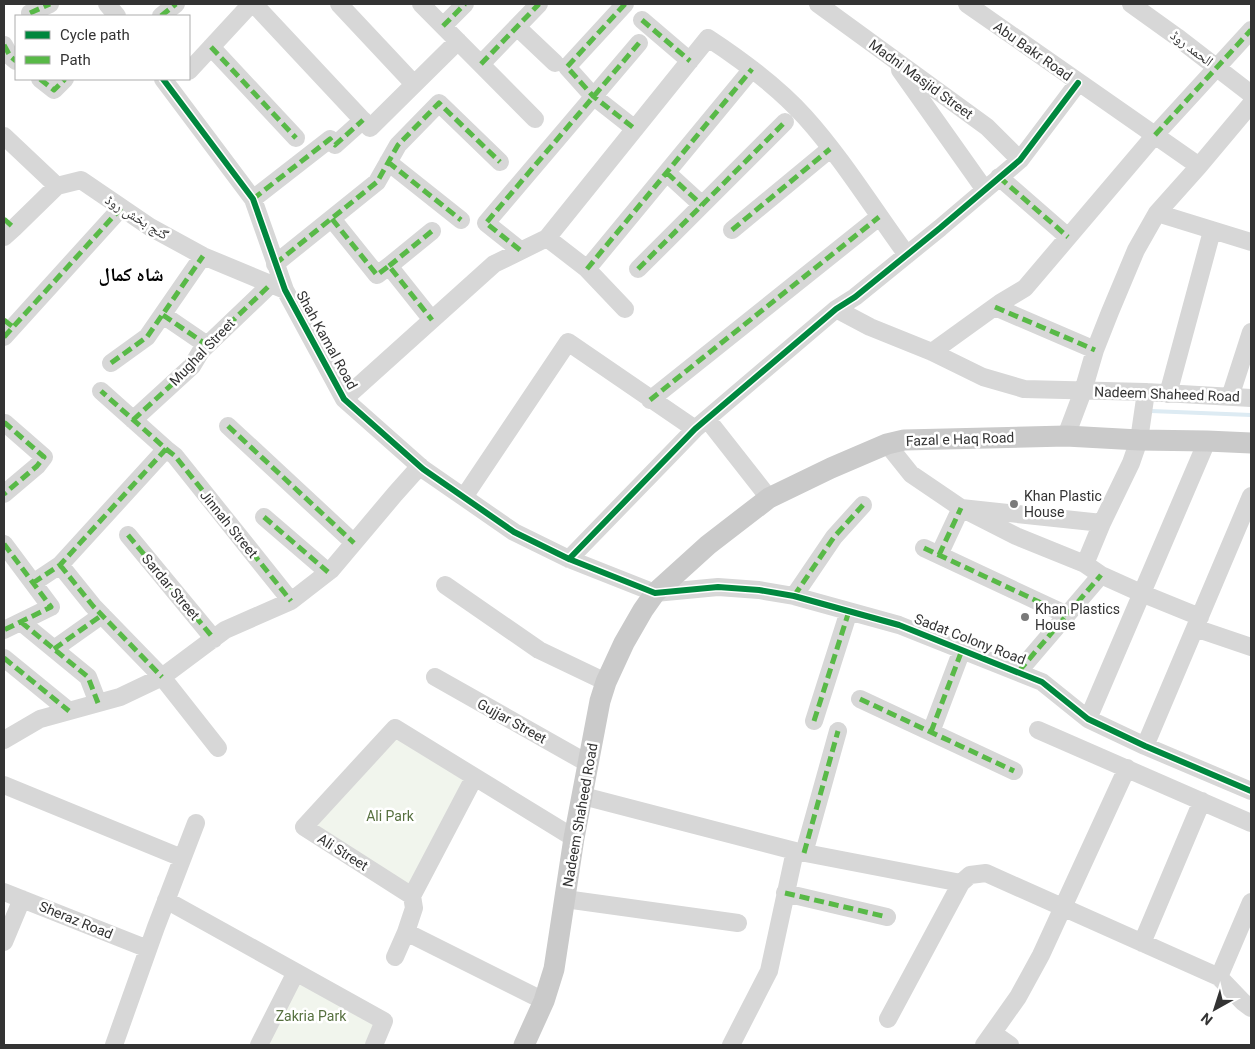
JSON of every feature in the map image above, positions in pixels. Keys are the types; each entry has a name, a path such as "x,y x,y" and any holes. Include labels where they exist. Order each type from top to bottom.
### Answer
{"main road":[{"name":"Fazal e Haq Road","path":"655,593 708,545 769,498 888,444 904,440 1066,436 1251,443"},
{"name":"Nadeem Shaheed Road","path":"524,1045 544,1001 554,969 574,838 600,701 606,682 634,623 655,593"}],"street":[{"path":"30,13 50,4"},
{"path":"107,4 116,15"},
{"path":"161,15 176,4"},
{"path":"190,70 253,4 370,128 458,41"},
{"path":"339,4 414,84"},
{"path":"421,4 534,119"},
{"path":"443,26 465,4"},
{"path":"480,64 539,4"},
{"path":"625,4 567,67 593,96 635,129"},
{"name":"Madni Masjid Street","path":"818,4 987,127 1020,160"},
{"name":"Abu Bakr Road","path":"967,4 1199,166"},
{"name":"الحمد روڈ","path":"1133,4 1251,94"},
{"path":"642,20 690,60"},
{"path":"517,27 554,63"},
{"path":"932,352 1025,288 1155,136 1251,30"},
{"path":"344,399 494,264 547,238 708,38 778,90 806,118 907,255"},
{"path":"520,250 486,223 639,43"},
{"path":"4,45 10,56 15,60"},
{"path":"212,46 296,138"},
{"path":"892,58 984,190"},
{"path":"587,269 752,69"},
{"path":"41,80 54,90 64,80"},
{"name":"Shah Kamal Road","path":"170,81 254,199 275,264 278,287 344,399 420,466 514,532 569,559 655,593"},
{"path":"569,559 701,424 836,308 855,297 1020,160 1078,83"},
{"path":"275,264 377,182 398,145 439,103 500,162"},
{"path":"1066,436 1083,391 1095,350 1136,250 1157,213 1251,104"},
{"path":"254,199 330,139 335,145 363,120"},
{"path":"638,269 786,122"},
{"path":"4,136 57,186 7,228"},
{"path":"732,230 830,149"},
{"path":"388,162 461,220"},
{"path":"666,173 702,204"},
{"path":"999,177 1068,237"},
{"name":"گنج بخش روڈ","path":"57,186 81,180 150,227 203,256 278,287"},
{"path":"7,328 121,208"},
{"path":"1157,213 1251,242"},
{"path":"650,400 879,216"},
{"path":"332,219 377,275 432,231"},
{"path":"1168,394 1212,231"},
{"path":"547,238 587,269 625,309"},
{"path":"111,363 147,336 203,256"},
{"path":"389,266 432,320"},
{"name":"Mughal Street","path":"133,420 192,366 207,345 278,287"},
{"path":"995,307 1095,350"},
{"name":"Nadeem Shaheed Road","path":"836,308 870,327 932,352 983,377 1024,389 1146,392 1251,398"},
{"path":"162,314 207,345"},
{"path":"1230,397 1251,332"},
{"path":"464,498 568,342 650,400 701,424 769,498"},
{"name":"Jinnah Street","path":"101,392 175,456 291,601"},
{"path":"1085,564 1102,523 1132,463 1139,440 1146,392"},
{"path":"4,424 44,457 37,466 4,494"},
{"path":"228,426 354,543"},
{"path":"1088,719 1208,441"},
{"path":"888,444 911,474 961,508 1016,536 1085,564 1102,575 1251,647"},
{"path":"33,583 60,565 166,448"},
{"path":"4,740 40,719 120,696 162,677 225,630 291,601 328,572 420,466"},
{"path":"1145,746 1251,496"},
{"path":"794,596 834,537 863,506"},
{"path":"961,508 1102,523"},
{"path":"961,508 932,551 1067,615"},
{"path":"264,518 328,572"},
{"name":"Sardar Street","path":"128,535 214,639"},
{"path":"4,544 51,607 4,630"},
{"path":"60,565 102,615 162,677 218,748"},
{"path":"1019,671 1102,575"},
{"path":"445,585 539,650 606,682"},
{"name":"Sadat Colony Road","path":"655,593 718,587 758,590 794,596 899,625 1019,671 1042,682 1088,719 1145,746 1251,790"},
{"path":"814,721 849,611"},
{"path":"54,648 102,615"},
{"path":"21,622 88,677 98,702"},
{"path":"931,732 962,650"},
{"path":"4,658 69,711"},
{"name":"Gujjar Street","path":"435,677 589,764"},
{"path":"860,699 1014,770"},
{"name":"Ali Street","path":"412,896 304,827 395,728 574,838"},
{"path":"1038,730 1251,823"},
{"path":"731,1045 768,971 786,893 838,731"},
{"path":"1010,1045 989,1039 1018,997 1063,908 1127,768"},
{"path":"395,957 414,908 412,896 474,778"},
{"path":"4,785 182,858"},
{"path":"583,796 799,852 961,883"},
{"path":"1142,943 1202,801"},
{"path":"114,1045 196,823"},
{"path":"888,1019 961,883 970,876 986,874 1219,977 1251,1008"},
{"name":"Sheraz Road","path":"4,892 148,949"},
{"path":"786,893 887,917"},
{"path":"4,942 22,899"},
{"path":"565,899 738,923"},
{"path":"166,900 384,1021 374,1045"},
{"path":"1219,977 1247,925 1251,902"},
{"path":"406,932 544,1001"},
{"path":"260,1045 296,972"}],"green space":[{"name":"Ali Park","path":"395,728 474,778 412,896 304,827"},
{"name":"Zakria Park","path":"298,977 380,1022 370,1045 264,1045"}],"waterway":[{"path":"1151,411 1251,415"}],"marked path":[{"path":"30,13 50,4"},
{"path":"162,15 176,4"},
{"path":"443,26 465,4"},
{"path":"481,64 539,4"},
{"path":"625,4 567,67 593,96 635,129"},
{"path":"642,20 690,61"},
{"path":"1155,135 1251,30"},
{"path":"520,250 486,223 639,43"},
{"path":"4,45 10,56 15,60"},
{"path":"211,47 296,138"},
{"path":"587,269 752,69"},
{"path":"41,80 54,90 64,80"},
{"path":"275,264 377,182 398,145 439,103 500,162"},
{"path":"253,199 330,139 335,145 363,120"},
{"path":"638,269 785,122"},
{"path":"732,230 830,149"},
{"path":"388,162 461,220"},
{"path":"667,173 702,205"},
{"path":"999,177 1068,237"},
{"path":"4,337 121,208"},
{"path":"650,400 879,217"},
{"path":"4,219 14,228"},
{"path":"332,219 377,275 389,266 432,320"},
{"path":"389,266 432,231"},
{"path":"111,363 147,337 203,256"},
{"path":"133,420 192,366 201,351 271,284"},
{"path":"995,307 1095,350"},
{"path":"163,315 207,345"},
{"path":"4,320 13,327"},
{"path":"33,583 60,565 166,449 101,391"},
{"path":"4,424 44,457 37,466 4,494"},
{"path":"228,426 354,543"},
{"path":"166,449 175,456 291,601"},
{"path":"794,596 834,537 863,505"},
{"path":"939,555 961,508"},
{"path":"264,517 328,572"},
{"path":"128,535 214,639"},
{"path":"4,544 51,607 4,630"},
{"path":"924,548 1067,615"},
{"path":"60,565 93,606 162,677"},
{"path":"1019,671 1101,575"},
{"path":"814,721 849,611"},
{"path":"54,649 102,615"},
{"path":"21,622 88,677 98,703"},
{"path":"931,732 962,650"},
{"path":"4,658 69,711"},
{"path":"860,699 1014,771"},
{"path":"804,853 838,731"},
{"path":"785,893 887,917"}],"cycle path":[{"path":"164,80 253,199 285,290 344,399 423,469 514,532 569,559 655,593 718,587 759,590 794,596 899,625 1042,682 1088,719 1145,746 1251,791"},
{"path":"569,559 695,429 836,309 855,297 1020,160 1078,83"}],"place":[{"name":"Khan Plastic House","path":"1014,504"},
{"name":"Khan Plastics House","path":"1025,617"}],"district":[{"name":"شاہ کمال","path":"131,274"}]}
